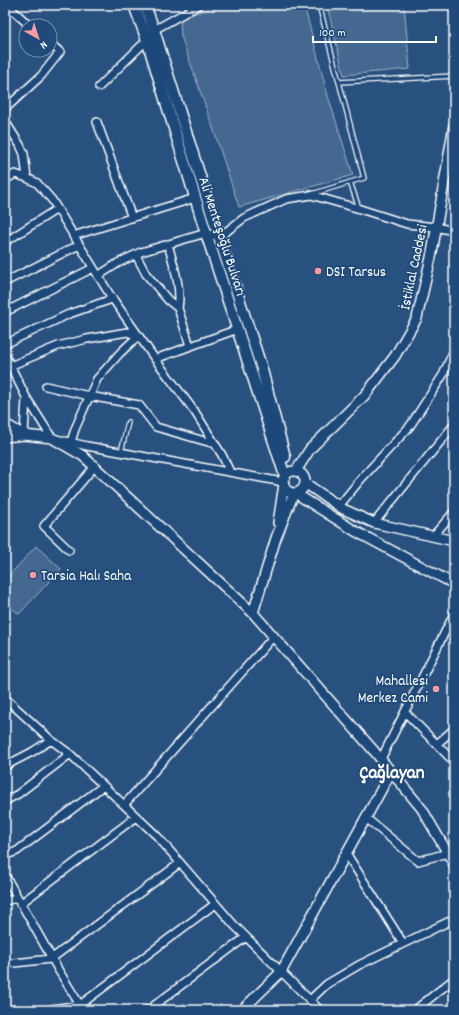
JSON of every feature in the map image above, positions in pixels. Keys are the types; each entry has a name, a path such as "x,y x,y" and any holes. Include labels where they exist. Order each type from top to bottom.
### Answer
{"main road":[{"name":"Ali Menteşoğlu Bulvarı","path":"134,5 147,40 206,233 287,477"},
{"name":"Ali Menteşoğlu Bulvarı","path":"145,5 261,366 287,477"}],"street":[{"path":"7,5 21,18"},
{"path":"154,30 199,5"},
{"path":"99,87 147,40"},
{"path":"5,110 41,76 55,58"},
{"path":"5,121 24,154 27,178"},
{"path":"97,122 132,218"},
{"name":"İstiklal Caddesi","path":"287,477 310,449 366,394 395,356 417,318 432,253 454,125"},
{"path":"5,180 15,174 27,178 37,183 52,200 112,299 195,412 222,455 230,472"},
{"path":"98,276 118,263 136,255 206,233 219,236 244,218 286,199 311,195 407,224 436,227 454,232"},
{"path":"73,236 195,198"},
{"path":"5,242 57,209"},
{"path":"168,244 179,292 178,308 190,346"},
{"path":"5,282 79,245"},
{"path":"136,255 146,274 168,300 178,308"},
{"path":"5,312 93,268"},
{"path":"5,344 69,314 112,299"},
{"path":"155,358 238,329"},
{"path":"10,366 58,346 87,339 127,332 138,336"},
{"path":"71,442 75,429 97,379 120,353 138,336"},
{"path":"339,506 361,479 410,426 443,375 454,350"},
{"path":"5,355 26,397 52,438 83,456 95,466 253,613 422,808 454,863"},
{"path":"46,386 139,405 156,428 215,444"},
{"path":"24,435 26,397"},
{"path":"5,424 24,435"},
{"path":"351,528 374,523 454,425"},
{"path":"5,438 24,435 52,438 230,472 287,477 302,476 305,483 339,506 374,523 454,541"},
{"path":"69,550 44,526 95,466"},
{"path":"287,477 286,489 295,493 351,528 454,584"},
{"path":"276,538 287,477"},
{"path":"253,613 276,538 295,493 301,490 305,483"},
{"path":"434,536 454,512"},
{"path":"381,759 454,614"},
{"path":"124,805 274,636"},
{"path":"5,698 51,740 70,754 157,836 234,925 320,1010"},
{"path":"405,712 454,762"},
{"path":"437,744 454,729"},
{"path":"5,766 51,740"},
{"path":"5,801 18,794 70,754"},
{"path":"242,1010 281,972 392,772"},
{"path":"5,854 17,851 103,786"},
{"path":"5,901 19,901 136,817"},
{"path":"366,818 418,861 448,853"},
{"path":"346,853 403,943"},
{"path":"5,964 52,959 180,863"},
{"path":"5,875 81,1008"},
{"path":"45,1010 81,1008 215,904"},
{"path":"310,1000 327,984 359,965 454,919"},
{"path":"148,1010 246,937"},
{"path":"414,1010 454,979"}],"lane":[{"path":"311,195 364,178 319,5"},
{"path":"339,82 454,76"},
{"path":"350,182 360,209"},
{"path":"121,452 128,422"}],"shaded area":[{"path":"218,5 304,5 328,96 353,175 239,207 181,36 180,19"},
{"path":"327,5 404,5 410,69 344,75"},
{"name":"Tarsia Halı Saha","path":"36,546 61,569 19,614 5,602 5,580"}],"place":[{"name":"DSI Tarsus","path":"318,271"},
{"name":"Tarsia Halı Saha","path":"33,575"},
{"name":"Mahallesi Merkez Cami","path":"436,689"}],"district":[{"name":"Çağlayan","path":"392,771"}]}
